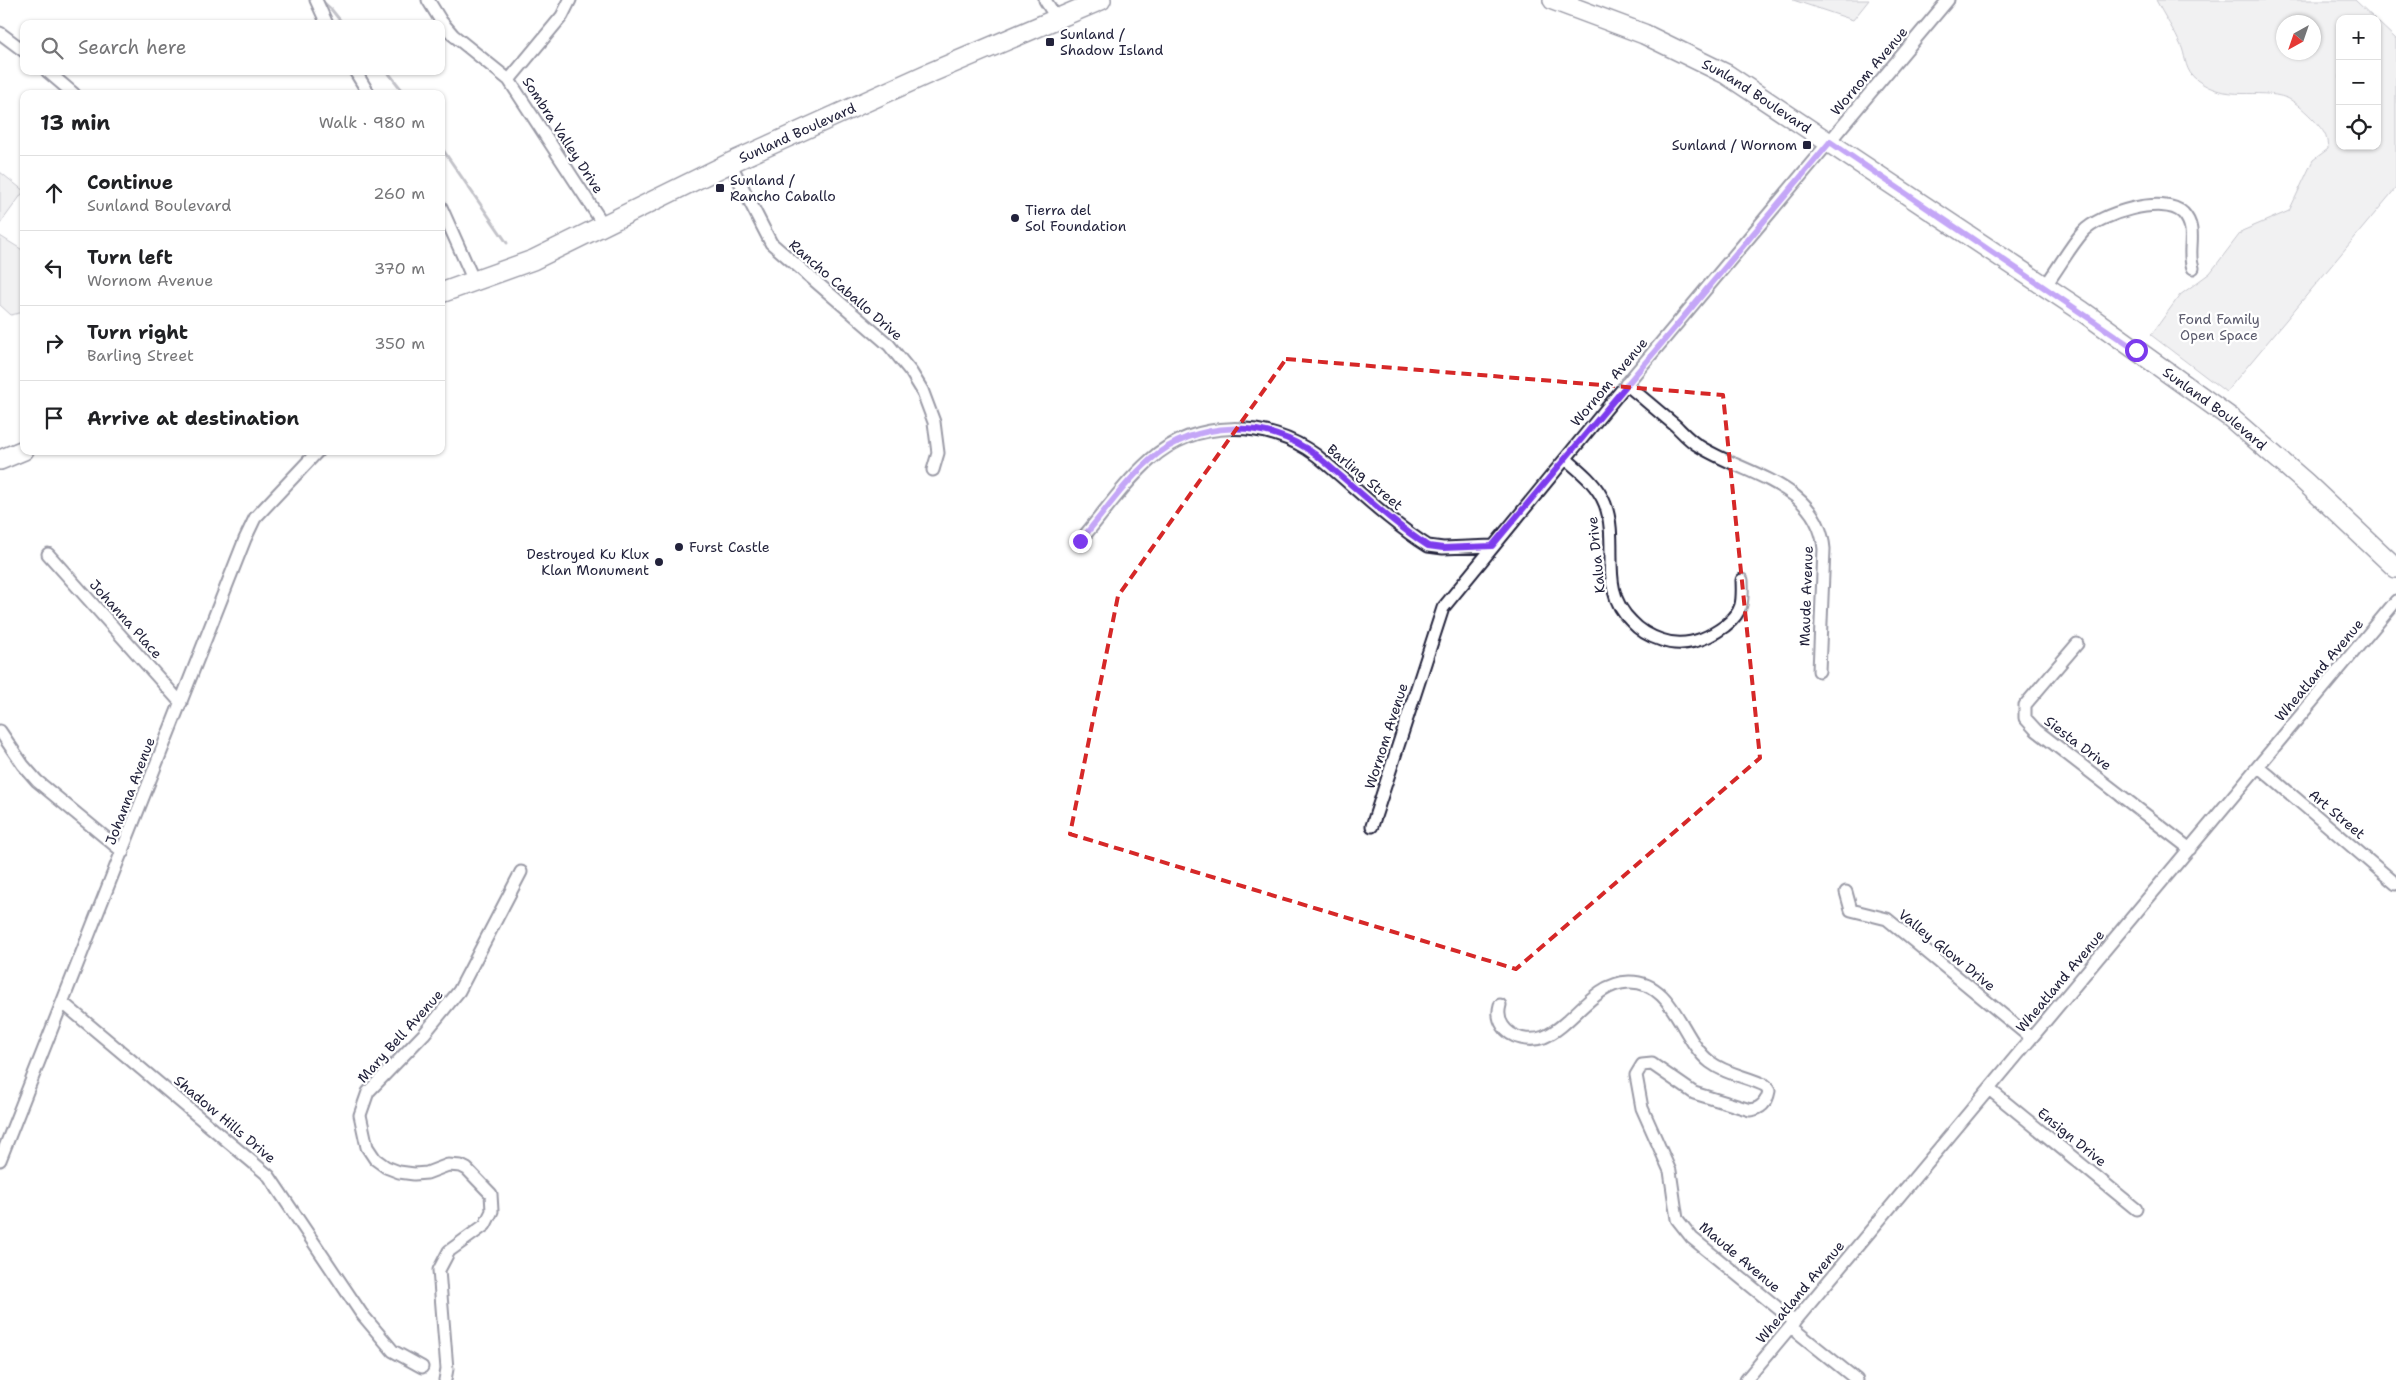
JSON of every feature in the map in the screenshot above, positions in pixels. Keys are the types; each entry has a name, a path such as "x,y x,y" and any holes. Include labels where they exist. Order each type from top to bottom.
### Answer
{"main road":[{"name":"Sunland Boulevard","path":"445,292 533,260 605,227 730,163 932,72 1101,0"},
{"name":"Sunland Boulevard","path":"1552,0 1610,20 1688,54 1726,74 2045,286 2231,418 2305,482 2396,568"},
{"path":"0,460 20,452"}],"street":[{"path":"316,0 325,20"},
{"name":"Sombra Valley Drive","path":"428,0 440,20"},
{"path":"508,80 562,16 570,0"},
{"path":"1045,0 1057,19"},
{"name":"Wornom Avenue","path":"1372,826 1443,608 1626,384 1948,0"},
{"name":"Sombra Valley Drive","path":"445,26 453,35 508,80 605,227"},
{"path":"0,33 20,48"},
{"path":"52,75 69,90"},
{"path":"357,75 367,90"},
{"name":"Rancho Caballo Drive","path":"730,163 771,244 889,345 912,372 922,390 934,422 938,453 933,470"},
{"path":"2045,286 2084,231 2109,216 2153,204 2164,204 2174,207 2183,213 2189,222 2192,232 2190,261 2193,268"},
{"path":"445,216 474,281"},
{"name":"Maude Avenue","path":"1626,384 1698,446 1780,485 1805,505 1816,520 1822,532 1824,549 1819,671"},
{"name":"Barling Street","path":"1080,541 1152,459 1186,438 1204,432 1228,428 1268,432 1300,445 1428,546 1443,548 1492,546"},
{"name":"Johanna Avenue","path":"0,1160 88,935 123,852 244,539 255,518 314,455"},
{"name":"Kalua Drive","path":"1566,458 1589,478 1598,489 1605,504 1610,529 1612,590 1622,612 1637,628 1663,641 1695,642 1713,635 1735,619 1743,603 1742,580"},
{"name":"Johanna Place","path":"48,554 181,703"},
{"name":"Wheatland Avenue","path":"1746,1380 2259,768 2396,601"},
{"name":"Siesta Drive","path":"2077,644 2025,705 2025,718 2036,730 2190,849"},
{"path":"0,731 23,765 37,781 123,852"},
{"name":"Art Street","path":"2259,768 2396,884"},
{"name":"Mary Bell Avenue","path":"445,1380 447,1369 439,1270 449,1251 485,1225 492,1211 493,1201 491,1194 467,1169 461,1166 448,1165 427,1173 414,1174 398,1172 386,1166 375,1159 367,1147 360,1115 368,1092 424,1034 459,991 521,872"},
{"name":"Valley Glow Drive","path":"1846,892 1852,910 1887,919 2031,1038"},
{"name":"Maude Avenue","path":"1500,1004 1499,1016 1506,1031 1518,1037 1539,1038 1556,1029 1582,1006 1609,987 1634,982 1656,992 1669,1003 1701,1053 1708,1060 1725,1072 1766,1086 1769,1092 1766,1102 1756,1110 1750,1110 1694,1093 1652,1064 1642,1065 1638,1068 1636,1075 1642,1108 1670,1171 1675,1212 1680,1225 1692,1238 1793,1325"},
{"name":"Shadow Hills Drive","path":"63,1003 269,1176 360,1313 393,1351 422,1367"},
{"name":"Ensign Drive","path":"1989,1089 2136,1209"},
{"path":"1793,1325 1857,1380"}],"highlighted area":[{"path":"1286,359 1723,395 1760,758 1516,969 1070,834 1118,596"}],"green space":[{"path":"1793,0 1869,0 1853,20"},
{"name":"Fond Family Open Space","path":"2156,0 2355,0 2371,15 2336,15 2336,150 2381,150 2381,25 2396,39 2396,188 2226,392 2151,335 2180,295 2210,273 2242,231 2289,211 2313,160 2328,149 2328,144 2324,133 2314,120 2298,105 2287,98 2276,95 2220,91 2208,87 2197,80 2188,69 2179,42"},
{"path":"0,172 20,188 20,196 0,224"},
{"path":"0,236 20,248 20,313 11,315 0,305"}],"waterway":[{"path":"321,0 340,20"},
{"path":"390,75 402,90"},
{"path":"445,153 507,243"}],"place":[{"name":"Sunland / Shadow Island","path":"1050,42"},
{"name":"Sunland / Wornom","path":"1807,145"},
{"name":"Sunland / Rancho Caballo","path":"720,188"},
{"name":"Tierra del Sol Foundation","path":"1015,218"},
{"name":"Furst Castle","path":"679,547"},
{"name":"Destroyed Ku Klux Klan Monument","path":"659,562"}],"route":[{"path":"1080,541 1142,468 1166,448 1204,432 1228,428 1268,432 1300,445 1314,454 1428,546 1443,548 1492,546 1830,142 2082,311 2136,350"}]}
